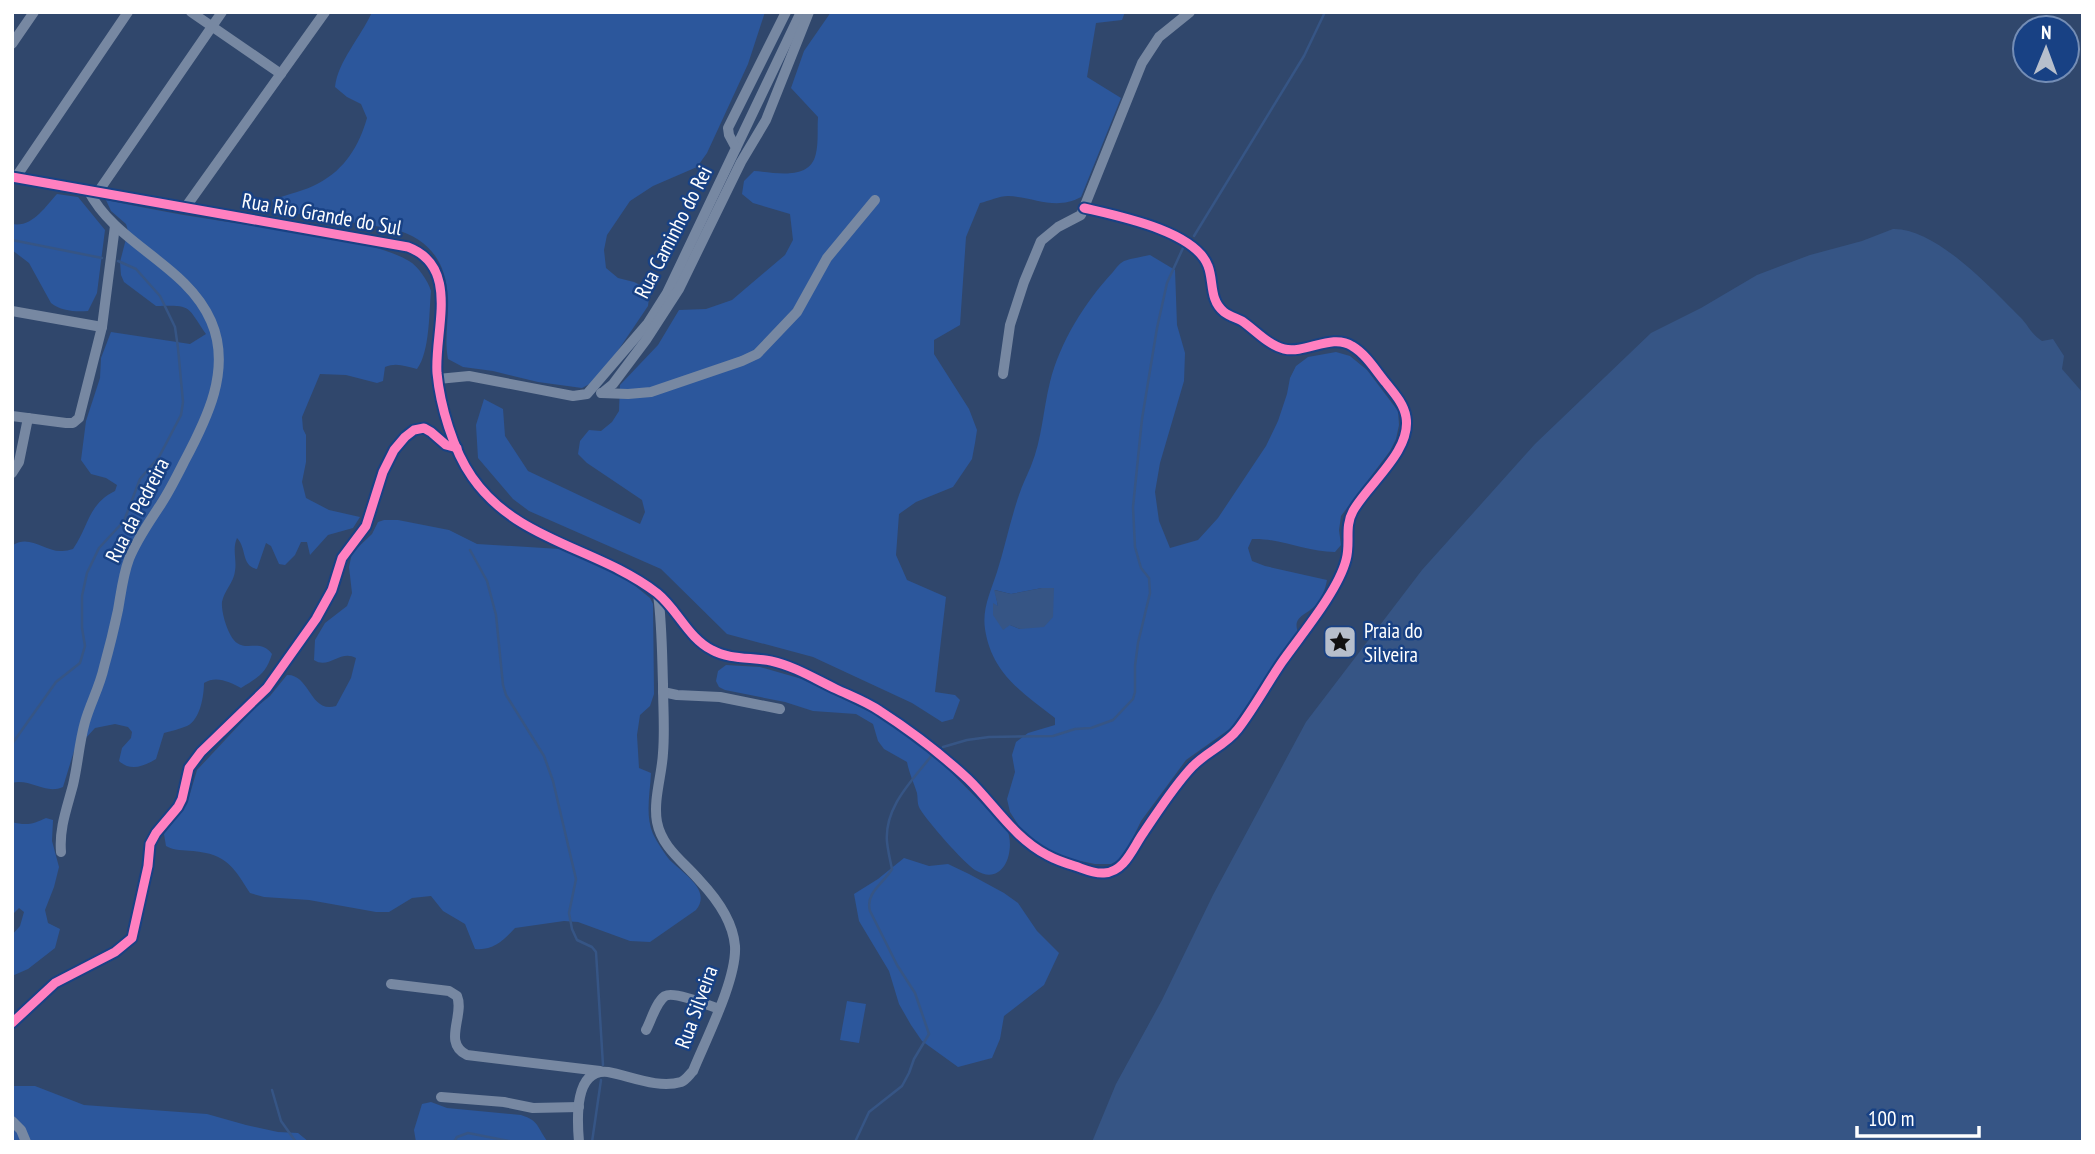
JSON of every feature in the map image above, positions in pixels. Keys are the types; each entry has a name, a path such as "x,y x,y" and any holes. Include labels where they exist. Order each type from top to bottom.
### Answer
{"street":[{"path":"12,44 34,12"},
{"path":"14,177 128,12"},
{"path":"191,12 281,74"},
{"path":"93,191 222,12"},
{"path":"185,208 325,12"},
{"name":"Rua Caminho do Rei","path":"587,394 648,323 667,293 736,148 728,128 786,12"},
{"path":"736,148 801,12"},
{"path":"603,393 646,340 679,289 741,162 766,120 809,12"},
{"path":"1003,374 1010,325 1041,241 1058,227 1081,215 1142,63 1159,37 1190,12"},
{"name":"Rua Rio Grande do Sul","path":"14,177 408,247 421,252 429,260 439,283 442,308 438,379 450,428 473,480 486,495 504,511 550,539 627,572 673,607 696,638 714,652 768,660 791,667 876,708 937,751 969,780 1014,830 1043,853 1097,873 1114,872 1122,866 1193,766 1237,730 1319,612 1345,565 1350,516 1399,450 1405,433 1406,416 1398,399 1353,346 1342,342 1291,349 1274,344 1218,306 1213,295 1207,262 1201,253 1188,243 1156,229 1084,208"},
{"name":"Rua da Pedreira","path":"61,852 63,819 73,785 84,725 104,669 129,559 206,421 219,365 219,350 213,329 197,296 115,226 94,202 93,191"},
{"path":"438,379 469,376 580,396 628,394 651,392 742,361 757,354 797,312 827,258 875,200"},
{"path":"12,416 66,423 79,418 102,327 115,226"},
{"path":"12,311 102,327"},
{"path":"12,473 19,462 28,418"},
{"path":"12,1023 55,983 116,952 132,938 148,866 150,844 178,807 189,768 201,752 267,688 316,619 332,590 342,558 366,526 383,472 394,450 414,430 424,429 446,445 457,448"},
{"name":"Rua Silveira","path":"600,1071 659,1083 686,1079 693,1071 719,1009 732,969 735,944 721,908 665,843 657,823 657,800 664,751 662,624 657,594"},
{"path":"663,692 720,697 780,709"},
{"path":"391,984 449,991 457,996 460,1003 454,1031 455,1045 460,1052 467,1055 600,1071"},
{"path":"646,1030 659,1002 666,996 673,994 719,1009"},
{"path":"579,1142 579,1107 585,1083 594,1073 600,1071"},
{"path":"441,1097 504,1102 533,1108 579,1107"},
{"path":"12,1121 21,1130 26,1142"}],"shaded area":[{"path":"372,12 765,12 748,64 707,153 697,167 653,186 630,201 607,235 604,250 606,268 618,278 650,290 648,306 597,380 582,388 538,382 463,367 448,359 447,285 439,263 426,245 394,229 288,212 274,206 272,200 308,188 336,171 350,156 360,138 367,118 361,104 335,87 340,68"},
{"path":"831,12 1125,12 1122,20 1096,23 1087,77 1121,98 1081,197 1054,203 1008,196 980,203 966,237 960,325 934,340 934,354 969,409 977,430 975,443 972,459 953,487 916,502 899,514 896,555 907,580 946,597 935,692 955,695 960,700 953,719 942,722 912,703 813,657 727,634 661,569 529,511 513,499 478,458 476,425 484,399 503,409 505,436 528,471 640,524 645,512 642,500 587,463 578,454 580,441 589,430 601,431 612,422 619,411 620,385 658,345 679,310 706,309 732,300 785,255 793,240 790,214 753,203 742,194 744,181 754,171 789,173 811,165 815,157 818,117 791,88 804,51"},
{"path":"57,194 78,197 105,230 97,293 88,311 68,310 51,303 29,263 12,250 12,224 32,220"},
{"path":"106,200 344,240 396,254 416,266 430,287 428,332 424,353 417,369 401,365 385,367 383,381 377,383 346,375 320,374 302,417 306,435 306,462 302,482 306,498 329,510 360,517 353,528 328,535 310,555 307,542 301,542 295,555 285,565 279,564 271,546 266,543 257,569 246,561 237,538 234,575 223,598 223,612 228,630 237,643 263,647 272,654 264,671 241,688 218,679 204,683 202,701 195,719 187,726 164,733 156,759 142,766 128,766 119,761 122,748 131,738 132,732 128,727 115,724 95,728 74,751 63,787 50,789 12,783 13,545 25,541 56,551 73,549 99,502 115,491 117,485 106,478 91,474 81,460 86,421 100,378 101,358 111,332 190,344 206,334 187,309 156,306 124,282 120,262 128,231 126,224 111,211"},
{"path":"1893,229 1910,231 1944,249 1994,291 2038,338 2042,341 2053,339 2064,356 2062,369 2083,393 2083,1142 1092,1142 1116,1084 1306,722 1422,570 1535,444 1651,333 1757,275"},
{"path":"1150,255 1175,270 1177,325 1185,353 1184,381 1160,463 1155,492 1159,521 1170,548 1198,540 1218,518 1266,446 1278,421 1290,378 1296,366 1308,357 1336,352 1350,356 1367,370 1398,411 1399,425 1390,451 1341,516 1341,545 1335,552 1252,539 1248,548 1252,561 1327,580 1323,594 1315,606 1298,620 1298,632 1231,728 1186,760 1141,821 1123,858 1111,864 1095,864 1071,859 1041,847 1019,826 1010,812 1007,799 1015,772 1012,755 1016,742 1028,733 1055,725 1055,718 1010,681 1002,670 989,645 985,614 1016,505 1035,456 1050,382 1060,352 1083,309 1118,266 1124,261","holes":["1042,588 1020,629 1010,625 994,604 998,607 995,590 1011,594"]},
{"path":"398,520 449,530 477,544 560,549 618,572 650,598 653,604 654,694 650,706 640,715 637,735 639,768 651,773 649,812 653,834 668,858 698,888 700,902 696,910 650,942 630,941 578,922 564,921 515,928 493,946 475,949 465,924 443,911 431,896 412,898 389,912 309,900 264,897 250,893 234,870 222,859 166,846 164,834 187,804 197,770 255,708 270,696 287,675 295,676 301,681 321,704 327,707 336,706 351,678 356,658 345,656 325,663 314,660 315,640 325,623 347,606 352,593 349,567 352,553 372,534 378,522"},
{"path":"1054,588 1053,617 1044,627 1020,629 1010,625 1003,630 993,615 993,603 998,606 994,590 1011,594"},
{"path":"726,665 760,667 802,679 876,715 937,758 1007,829 1010,847 1005,864 993,874 985,874 975,870 955,851 920,809 907,762 884,749 878,741 873,724 856,714 813,711 785,702 725,690 719,687 716,681 718,671"},
{"path":"46,818 53,820 52,841 59,867 45,910 48,923 60,929 55,948 28,969 12,976 12,935 20,926 24,912 19,908 12,915 12,822 30,824"},
{"path":"904,858 929,866 948,864 1004,893 1018,903 1037,931 1059,953 1044,985 1004,1016 1000,1039 992,1058 958,1067 922,1041 899,1004 889,971 859,921 854,894"},
{"path":"847,1001 866,1004 859,1043 840,1040"},
{"path":"12,1086 35,1086 84,1105 207,1114 278,1132 298,1133 309,1142 12,1142"},
{"path":"431,1102 447,1108 527,1117 535,1122 548,1142 416,1142 414,1130 422,1104"}],"waterway":[{"path":"1194,236 1304,56 1325,12"},
{"path":"12,240 102,258"},
{"path":"943,747 989,737 1053,736 1075,729 1091,728 1113,720 1133,699 1138,643 1150,593 1149,578 1141,568 1135,547 1133,507 1142,419 1167,283 1183,248"},
{"path":"12,744 56,682 80,663 85,646 82,596 87,573 99,548 124,521 140,479 159,457 181,415 183,402 175,327 160,296 136,269 118,261"},
{"path":"470,550 487,581 496,615 506,695 544,756 553,781 576,879 569,913 572,929 577,940 596,952 603,1065"},
{"path":"855,1142 869,1112 902,1086 929,1034 915,993 897,965 869,905 872,894 892,869 887,842 890,817 901,795 932,755"},
{"path":"592,1142 601,1080"},
{"path":"272,1090 281,1121 296,1142"},
{"path":"454,1142 457,1137 468,1133 514,1142"}],"cycle path":[{"path":"12,177 408,247 424,256 434,269 440,285 437,373 444,413 465,466 490,499 534,530 634,577 657,593 696,638 712,650 788,666 875,708 958,770 1014,830 1035,848 1050,857 1100,873 1111,872 1123,864 1185,774 1238,729 1318,612 1342,572 1348,547 1350,517 1396,455 1406,430 1406,417 1395,395 1357,349 1336,342 1292,350 1273,344 1219,307 1208,266 1188,243 1154,227 1084,208"},
{"path":"12,1023 55,983 115,952 132,938 148,866 150,844 178,807 189,768 201,752 267,688 316,619 332,590 342,558 366,526 383,472 394,450 414,430 424,428 446,445 457,448"}],"place":[{"name":"Praia do Silveira","path":"1340,642"}]}
